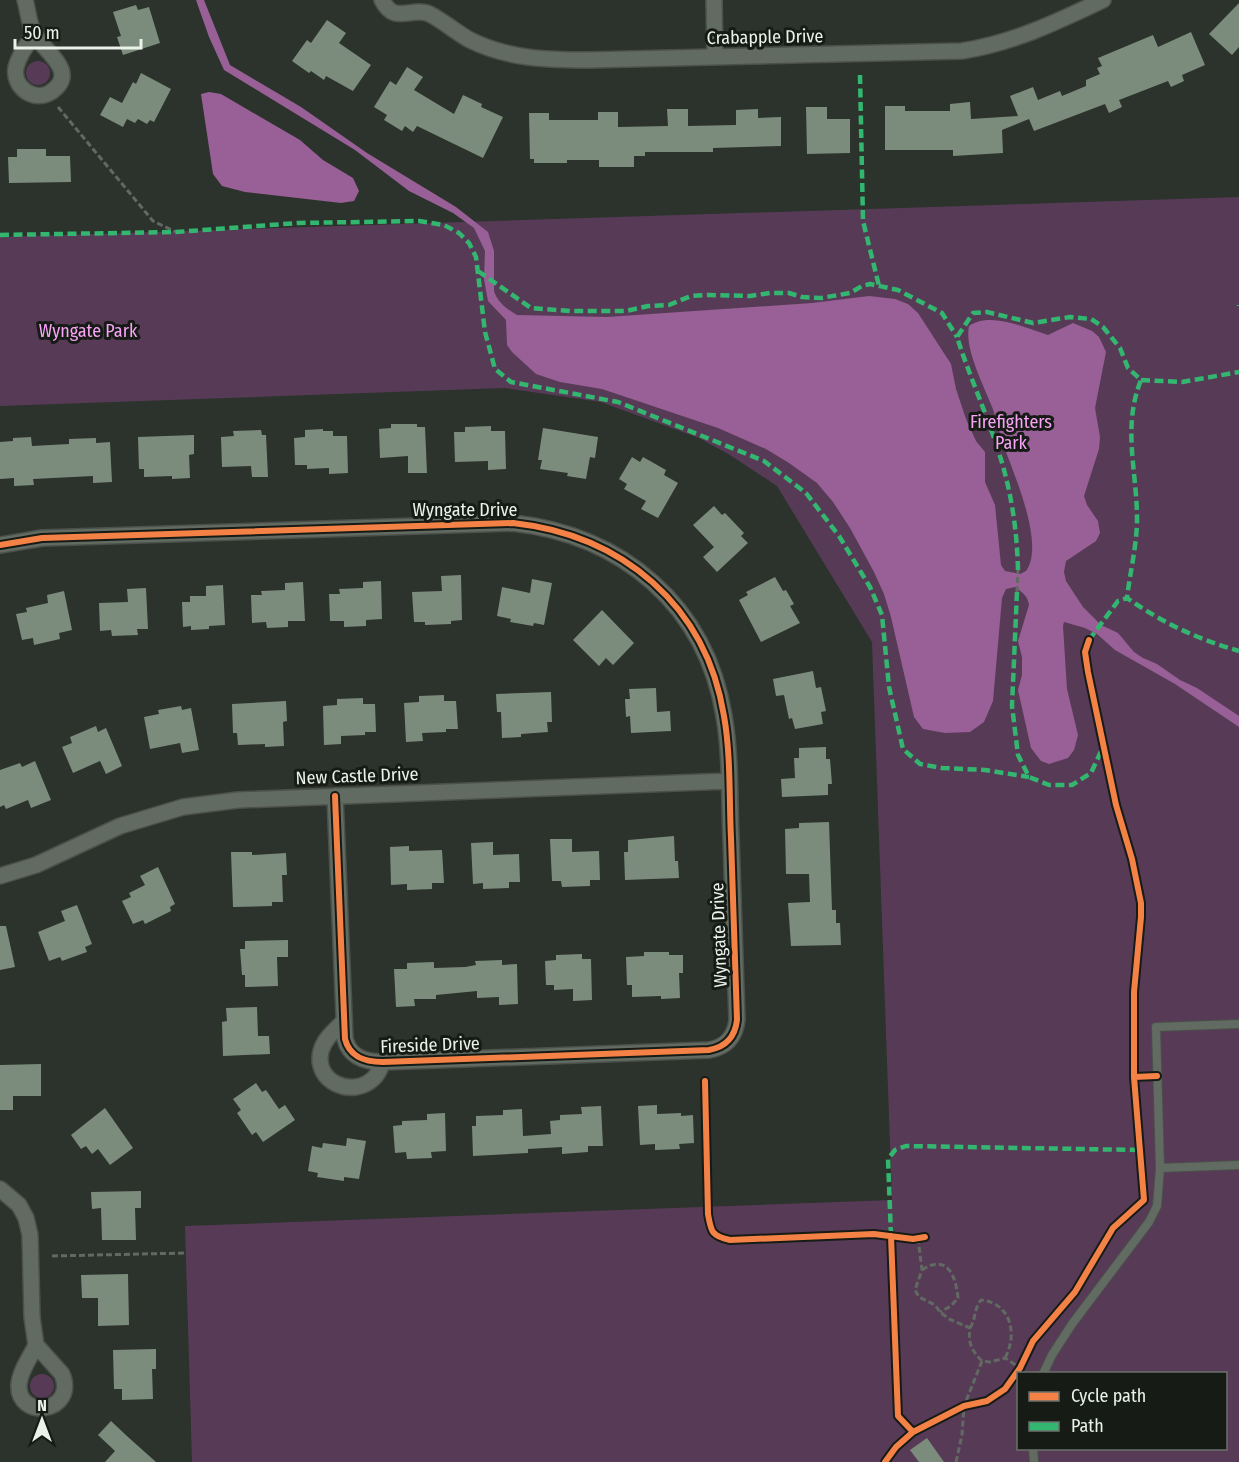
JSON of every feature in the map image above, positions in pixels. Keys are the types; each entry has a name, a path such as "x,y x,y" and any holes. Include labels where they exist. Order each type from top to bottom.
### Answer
{"street":[{"path":"25,0 34,35"},
{"name":"Crabapple Drive","path":"382,0 394,13 402,14 427,6 463,36 507,53 531,58 589,60 962,51 1005,42 1040,30 1103,0"},
{"path":"714,0 715,57"},
{"name":"Wyngate Drive","path":"0,545 42,538 486,522 513,523 557,530 602,547 639,571 663,592 691,627 704,652 717,686 724,716 729,782 737,1020 730,1039"},
{"name":"New Castle Drive","path":"0,876 36,865 120,826 183,807 238,800 729,782"},
{"name":"Fireside Drive","path":"335,796 345,1039 351,1052 366,1061 383,1062 709,1050 719,1047 730,1039"},
{"name":"Fireside Drive","path":"344,1022 328,1036 321,1051 321,1066 330,1080 343,1088 359,1087 374,1079 383,1062"},
{"path":"0,1189 19,1205 26,1218 30,1235 32,1317 36,1345"}],"lane":[{"path":"1044,1372 1072,1324 1149,1222 1157,1206 1160,1168 1156,1027 1239,1024"},
{"path":"1160,1168 1239,1165"}],"path":[{"path":"54,102 153,221 176,232"},
{"path":"1017,592 1018,570"},
{"path":"919,1238 922,1270 915,1290 919,1298 935,1305 940,1312 970,1328"},
{"path":"52,1256 186,1253"},
{"path":"922,1270 931,1263 942,1264 953,1273 958,1298 951,1306 940,1312"},
{"path":"1005,1358 1012,1339 1005,1309 993,1301 981,1300 977,1305 975,1320 970,1328 968,1341 972,1351 981,1361 990,1362 1005,1358 1020,1368"},
{"path":"1017,1372 1024,1359"},
{"path":"956,1462 962,1435 964,1406 981,1361"},
{"path":"955,1411 964,1406 976,1404"}],"green space":[{"path":"38,61 43,62 49,68 49,78 43,84 38,85 33,84 27,78 26,73 27,68 33,62"},
{"name":"Firefighters Park","path":"1239,197 1239,1462 192,1462 185,1226 892,1200 872,642 777,486 699,438 601,402 505,388 0,406 0,237"},
{"path":"42,1374 51,1377 54,1386 51,1395 42,1398 33,1395 30,1386 33,1377"}],"shaded area":[{"path":"196,0 204,0 230,65 301,107 367,153 456,207 488,232 494,251 495,295 500,302 517,315 607,317 812,303 869,296 895,299 908,304 918,313 951,364 966,419 976,441 985,452 985,482 995,505 1001,565 1005,571 1020,574 1026,571 1031,559 1030,528 993,409 972,357 968,335 969,326 987,320 998,320 1048,335 1073,323 1092,331 1099,337 1106,352 1095,408 1100,437 1099,449 1084,496 1098,521 1100,533 1096,541 1066,561 1064,572 1066,581 1083,607 1101,625 1118,633 1134,652 1143,658 1197,688 1239,716 1239,727 1175,684 1115,650 1097,634 1064,622 1067,689 1078,735 1074,750 1068,758 1049,764 1041,761 1031,748 1018,690 1022,675 1022,657 1018,641 1029,605 1026,597 1015,587 1006,589 1002,598 993,701 984,722 970,732 945,733 923,729 914,717 884,594 850,528 817,483 766,449 718,428 602,389 560,382 536,374 507,345 506,320 488,301 484,279 485,251 474,228 453,213 409,191 355,150 224,70"},
{"path":"209,92 221,94 300,140 323,160 353,178 359,191 354,201 341,203 245,192 222,186 213,174 201,94"}],"building":[{"path":"1239,3 1239,47 1232,55 1209,34"},
{"path":"136,5 138,10 149,7 160,43 123,55 117,37 121,36 113,12"},
{"path":"327,20 346,33 339,43 371,65 353,91 326,76 324,80 311,71 309,73 292,61 307,40 311,43"},
{"path":"1191,32 1205,65 1182,75 1184,81 1171,87 1168,81 1119,100 1122,107 1109,113 1105,104 1034,131 1029,119 1002,130 1003,153 953,156 953,150 885,150 885,106 905,106 905,111 950,111 950,104 970,102 971,119 1018,116 1010,96 1033,87 1038,100 1060,91 1062,96 1086,86 1086,80 1100,74 1097,68 1102,66 1098,58 1153,35 1158,47"},
{"path":"407,67 423,77 414,90 454,114 463,95 482,104 481,107 503,117 483,158 417,126 413,132 405,126 402,131 384,120 387,115 374,107 390,81 396,85"},
{"path":"141,73 171,89 154,122 150,120 147,124 138,119 135,123 127,119 123,127 100,115 110,97 122,103 133,82 136,84"},
{"path":"806,107 827,107 827,119 850,119 850,153 807,154"},
{"path":"667,109 688,109 688,126 736,125 736,110 758,109 758,118 781,117 781,146 713,148 713,152 645,152 645,156 634,156 634,167 599,167 599,160 534,163 534,159 530,159 529,113 549,113 549,120 598,120 598,112 618,112 618,127 668,126"},
{"path":"17,149 46,149 46,156 70,156 71,182 9,183 8,157 17,157"},
{"path":"391,424 417,424 417,427 425,427 427,473 408,473 408,456 380,458 379,429 391,428"},
{"path":"491,426 491,431 505,431 506,469 488,470 488,461 455,462 454,432 465,432 465,427"},
{"path":"543,428 598,437 595,458 590,457 586,479 567,476 568,473 540,469 542,460 538,460"},
{"path":"323,429 323,431 333,431 333,436 347,436 348,473 329,474 329,468 307,469 307,465 295,465 294,438 305,437 305,430"},
{"path":"261,430 262,435 266,435 268,477 252,477 251,466 222,467 221,437 234,436 233,431"},
{"path":"194,435 194,454 189,455 190,478 144,477 144,469 139,469 138,437"},
{"path":"31,437 32,446 69,444 69,439 96,438 96,443 110,442 112,482 93,483 93,476 33,479 34,485 14,486 14,478 0,479 0,442 13,441 13,438"},
{"path":"632,457 640,462 643,457 666,470 664,475 678,483 658,518 641,509 646,501 624,489 627,484 619,479"},
{"path":"714,506 722,515 725,513 744,533 741,536 748,543 717,572 703,557 714,547 693,525"},
{"path":"461,575 462,620 451,621 451,624 425,625 425,622 414,622 412,592 442,591 441,576"},
{"path":"775,577 794,604 790,606 800,623 761,642 739,600 748,595 746,592"},
{"path":"532,579 552,583 544,625 534,623 533,626 510,622 511,619 497,616 502,587 530,593"},
{"path":"381,581 382,619 366,620 366,626 344,627 344,621 330,621 329,594 340,594 339,589 363,588 363,582"},
{"path":"303,582 305,621 288,621 288,627 267,628 266,622 252,623 251,595 262,595 261,591 285,590 285,583"},
{"path":"223,585 225,625 191,630 191,626 183,627 182,602 190,602 190,596 206,596 206,586"},
{"path":"146,588 148,629 137,629 138,635 112,636 111,630 100,631 99,603 128,602 127,589"},
{"path":"64,591 72,630 59,633 60,639 34,645 33,638 22,640 16,614 27,612 26,608 48,603 47,595"},
{"path":"602,610 634,643 613,665 606,658 599,666 573,640"},
{"path":"813,671 816,688 821,687 826,711 821,712 823,724 795,729 792,718 789,719 784,695 776,696 773,679"},
{"path":"656,688 657,712 670,711 671,731 631,733 630,716 626,717 625,699 630,699 629,689"},
{"path":"551,692 552,722 547,722 548,732 502,738 501,712 497,712 496,694"},
{"path":"444,695 444,701 456,701 458,729 422,733 423,741 406,742 404,703 419,702 419,696"},
{"path":"363,698 363,704 375,704 376,732 341,736 341,744 324,745 323,706 337,705 337,699"},
{"path":"286,701 287,721 283,722 284,746 238,745 237,733 233,733 232,704"},
{"path":"181,706 182,710 191,708 199,750 182,753 180,743 150,749 144,717 159,714 158,710"},
{"path":"96,726 98,732 106,728 122,766 106,774 100,761 73,773 62,747 72,743 70,737"},
{"path":"826,747 826,759 830,759 832,784 828,784 828,795 782,797 781,779 795,778 794,758 799,758 799,748"},
{"path":"35,761 51,800 31,808 28,800 6,809 4,805 0,807 0,770 20,763 22,767"},
{"path":"829,822 832,910 836,910 836,923 840,923 841,945 791,946 788,903 810,902 809,874 786,874 785,829 799,828 799,823"},
{"path":"674,836 675,861 678,861 679,878 625,880 624,852 628,852 628,840"},
{"path":"550,839 572,839 572,852 599,851 600,880 590,880 590,886 562,887 561,881 552,881"},
{"path":"493,842 493,855 519,854 520,882 509,882 509,888 483,889 483,883 473,884 471,843"},
{"path":"409,846 409,851 442,850 444,883 432,883 432,889 407,890 407,884 391,885 390,847"},
{"path":"231,852 252,852 252,855 286,853 287,875 282,875 283,902 272,902 272,906 233,907"},
{"path":"158,867 175,904 170,907 171,911 145,924 143,920 133,924 122,901 131,897 129,893 145,885 140,876"},
{"path":"77,905 92,944 85,947 87,952 62,961 60,957 49,961 38,932 65,921 61,911"},
{"path":"0,926 6,926 15,967 0,970"},
{"path":"288,940 288,957 277,957 278,986 245,987 240,949 245,949 245,941"},
{"path":"644,952 669,952 669,955 683,955 683,973 679,973 680,998 632,997 632,985 627,985 626,957 644,956"},
{"path":"582,954 582,959 591,959 592,1000 573,1001 573,989 554,990 554,985 546,985 545,961 556,960 556,955"},
{"path":"502,960 502,965 517,964 518,1004 499,1005 499,997 477,998 477,991 436,995 436,999 414,999 415,1006 396,1007 394,969 407,969 407,963 434,962 434,968 465,967 476,965 475,961"},
{"path":"257,1007 258,1036 269,1036 270,1054 223,1056 222,1022 227,1021 226,1008"},
{"path":"41,1064 41,1096 13,1096 13,1110 0,1110 0,1065"},
{"path":"256,1083 262,1092 266,1090 279,1109 285,1105 295,1120 263,1142 256,1132 252,1135 237,1113 241,1110 233,1099"},
{"path":"657,1105 657,1114 693,1115 694,1143 679,1144 680,1149 655,1150 655,1144 640,1145 638,1106"},
{"path":"601,1106 603,1146 588,1146 588,1152 562,1154 562,1147 528,1149 528,1153 473,1156 472,1126 476,1126 476,1116 503,1115 503,1110 522,1109 523,1136 551,1134 550,1121 560,1120 560,1115 582,1114 581,1107"},
{"path":"105,1108 133,1148 110,1165 98,1149 92,1154 86,1146 81,1149 71,1135"},
{"path":"445,1113 446,1151 431,1152 432,1158 407,1159 406,1152 395,1153 393,1126 402,1125 402,1121 427,1120 427,1114"},
{"path":"347,1138 366,1141 359,1179 344,1177 344,1181 317,1177 318,1173 308,1171 312,1146 322,1148 323,1143 346,1146"},
{"path":"141,1191 141,1208 135,1208 136,1240 102,1240 101,1208 92,1209 91,1192"},
{"path":"128,1274 129,1325 98,1326 98,1298 82,1298 81,1275"},
{"path":"156,1349 156,1369 152,1369 153,1399 122,1400 122,1389 114,1389 113,1350"},
{"path":"111,1421 156,1462 105,1462 115,1451 98,1435"},
{"path":"927,1438 944,1462 919,1462 910,1450"}],"marked path":[{"path":"860,75 863,221 879,286"},
{"path":"0,235 176,232 298,223 419,221 444,225 459,233 469,243 476,257 485,332 495,369 511,382 618,402 764,461 806,493 839,536 870,587 882,615 889,687 903,749 920,764 1029,777"},
{"path":"478,271 531,308 570,311 626,311 648,306 669,305 691,296 709,295 750,296 789,293 802,297 821,298 850,293 870,284 898,290 942,313 957,337"},
{"path":"1018,570 1015,524 1003,465 957,337 973,313 987,312 1033,323 1070,317 1091,319 1103,327 1120,348 1128,368 1141,380 1132,415 1137,529 1127,598"},
{"path":"1141,380 1182,382 1239,372"},
{"path":"1017,592 1012,706 1018,755 1029,777 1049,785 1072,785 1091,773 1103,747"},
{"path":"1089,640 1118,601 1127,598 1181,629 1239,651"},
{"path":"891,1236 888,1159 895,1150 906,1146 1139,1150"}],"cycle path":[{"path":"0,545 42,538 513,523 553,530 589,543 623,560 653,582 678,609 699,641 714,676 724,716 729,762 737,1020 732,1036 725,1044 709,1050 383,1062 371,1061 355,1055 345,1039 335,796"},
{"path":"1089,640 1085,652 1088,672 1116,805 1132,859 1141,903 1134,992 1134,1077 1157,1076"},
{"path":"1017,1372 1033,1341 1075,1292 1113,1228 1144,1200 1134,1077"},
{"path":"705,1081 708,1214 711,1229 719,1237 730,1240 874,1234 913,1239 925,1237"},
{"path":"891,1236 898,1416 913,1432"},
{"path":"885,1462 896,1447 913,1432 964,1406 987,1401 1005,1389 1017,1372"}],"park label":[{"name":"Wyngate Park","path":"88,331"}]}
